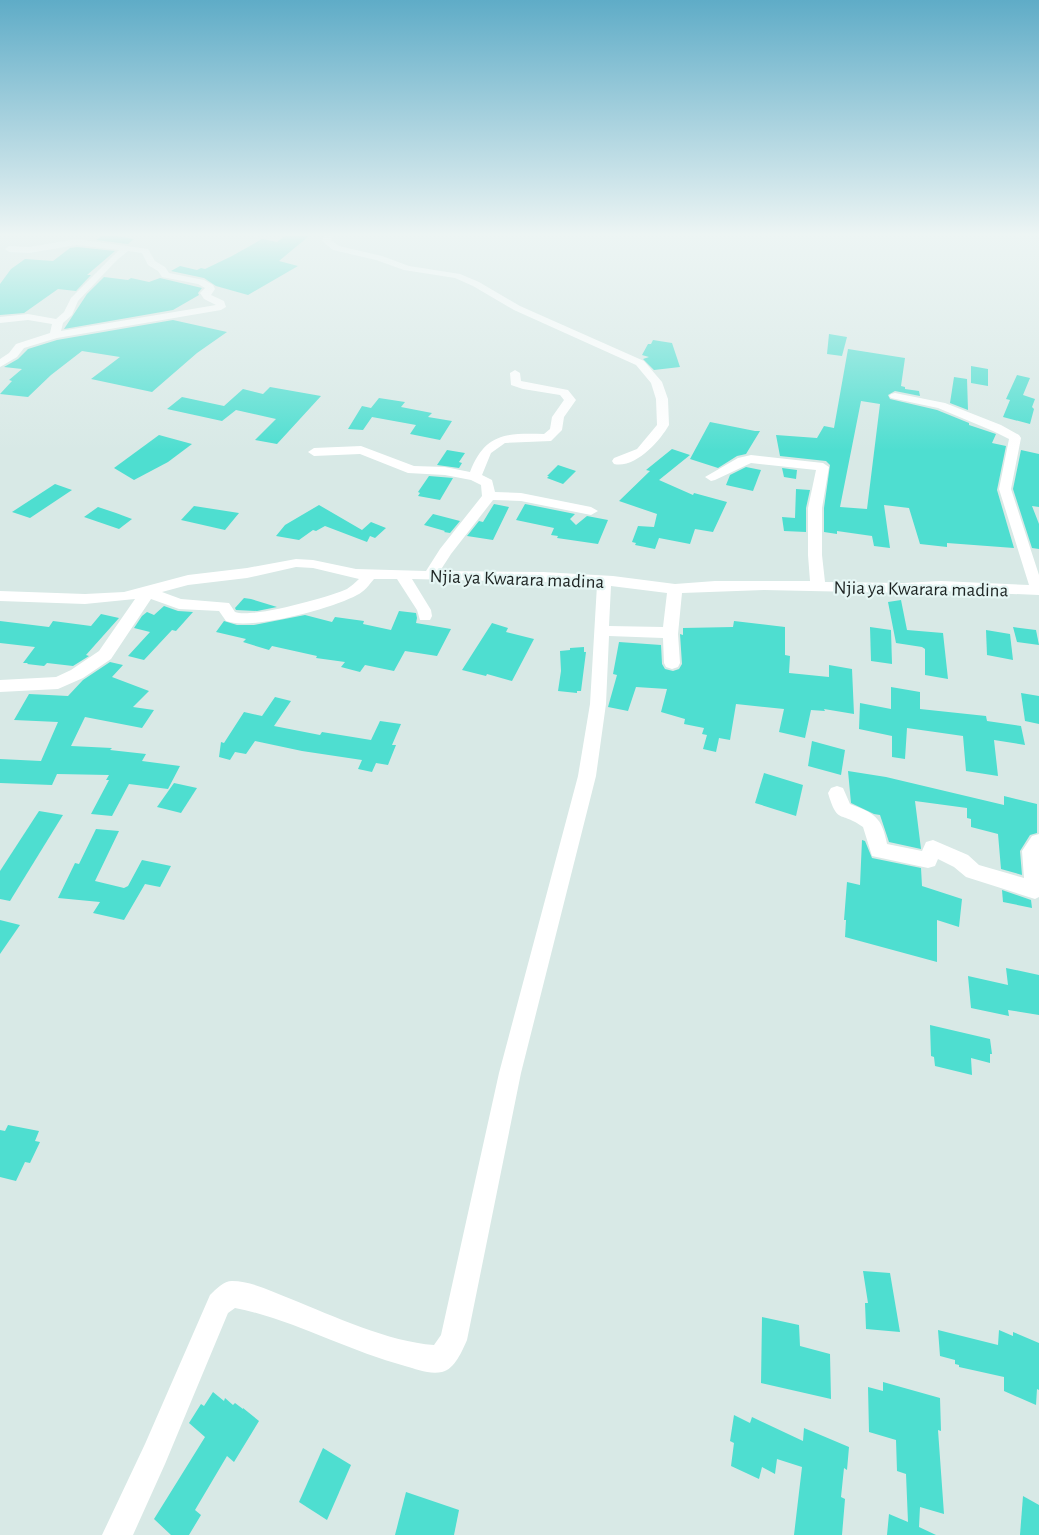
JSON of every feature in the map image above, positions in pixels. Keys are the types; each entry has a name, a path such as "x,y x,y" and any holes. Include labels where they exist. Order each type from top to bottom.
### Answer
{"street":[{"path":"54,335 58,322 68,313 70,308"},
{"path":"0,364 20,346 54,335 217,308"},
{"path":"516,308 543,318 614,353 640,363 656,382 662,399 662,425 659,432 641,452 618,461"},
{"path":"0,320 28,317 58,322"},
{"path":"475,477 482,456 493,443 505,439 547,438 556,430 558,417 570,400 564,392 514,383 515,373"},
{"path":"895,396 941,405 997,428 1015,438 1005,489 1033,579 1039,590"},
{"path":"314,452 361,450 412,470 445,471 475,477 487,484 489,496 445,552 430,576"},
{"path":"711,477 742,461 751,459 823,467 815,508 815,555 818,587"},
{"path":"489,496 521,497 592,511"},
{"name":"Njia ya Kwarara madina","path":"0,596 85,599 124,597 188,580 247,573 296,563 313,564 356,574 369,575 542,577 604,581 675,589 715,586 903,588 941,586 1039,590"},
{"path":"0,686 58,683 78,674 105,655 148,592 179,604 224,606 230,616 237,619 279,614 351,593 364,583 369,575"},
{"path":"402,576 424,610 425,616"},
{"path":"117,1535 155,1454 219,1304 231,1294 258,1299 343,1333 425,1358 441,1359 453,1340 510,1073 587,776 598,704 604,581"},
{"path":"672,662 670,634 675,589"},
{"path":"602,631 660,632 670,634"},
{"path":"837,793 842,809 870,820 875,826 878,850 928,860 933,848 961,861 973,871 1035,890 1031,851 1039,842"}],"building":[{"path":"0,308 32,308 24,313 0,315"},
{"path":"78,308 177,308 173,310 64,329"},
{"path":"173,320 227,332 197,353 152,392 91,379 120,357 82,351 51,375 28,397 0,394 12,381 9,380 22,369 4,367 18,359 28,349 57,340"},
{"path":"829,334 847,337 842,356 827,354"},
{"path":"653,340 672,343 680,367 654,370 643,359 649,357 642,355 648,344 651,344"},
{"path":"848,349 905,358 901,386 905,387 905,389 919,391 920,396 895,391 888,395 890,399 937,410 969,423 969,425 996,434 992,443 1006,446 997,490 1014,548 947,543 947,547 920,544 909,508 884,505 890,548 874,546 872,536 837,531 837,534 824,532 824,508 830,465 826,461 780,456 776,435 817,438 824,426 834,428","holes":["861,401 880,404 867,509 840,507"]},
{"path":"971,366 988,369 988,386 971,383"},
{"path":"1017,375 1030,378 1023,395 1035,399 1030,424 1003,417 1010,400 1006,399"},
{"path":"954,377 967,379 968,410 950,403"},
{"path":"270,387 321,396 277,444 255,440 276,419 236,410 222,421 167,409 182,397 224,406 243,389 263,394"},
{"path":"379,398 405,402 401,407 432,413 428,417 452,421 440,440 410,434 416,425 372,417 363,430 348,429 362,406 371,408"},
{"path":"710,422 760,431 746,454 737,456 718,468 690,459"},
{"path":"159,435 192,444 168,462 134,480 114,468"},
{"path":"672,449 690,455 659,480 693,495 694,493 727,502 713,532 695,529 690,544 659,538 655,549 635,545 636,543 632,542 638,526 654,527 657,514 619,501 650,471 646,470"},
{"path":"447,450 465,453 459,462 462,463 459,468 437,465"},
{"path":"1021,450 1039,454 1039,507 1032,506 1039,524 1039,549 1032,548 1013,489"},
{"path":"558,465 576,471 563,484 547,478"},
{"path":"746,467 761,470 753,491 726,485 730,475"},
{"path":"782,468 797,470 796,479 784,477"},
{"path":"429,476 453,478 440,500 418,496 420,493 418,492"},
{"path":"55,484 72,490 30,518 12,512"},
{"path":"796,489 810,490 806,508 806,532 784,531 782,517 795,518"},
{"path":"494,504 509,507 493,540 467,536 479,521 483,522"},
{"path":"525,504 575,514 570,519 576,525 587,516 608,520 598,544 557,538 558,536 551,535 554,528 516,520"},
{"path":"319,505 362,530 371,522 386,528 375,538 370,536 367,542 325,526 316,531 313,530 299,540 276,536 285,525"},
{"path":"194,506 239,513 225,530 181,520"},
{"path":"98,507 132,519 119,529 84,517"},
{"path":"433,514 460,521 450,533 444,532 424,525"},
{"path":"244,598 277,607 257,611 236,610 235,608"},
{"path":"901,600 907,630 943,633 948,679 925,675 925,649 896,643 888,602"},
{"path":"164,606 178,611 193,612 176,631 172,630 144,660 128,656 150,632 134,628 142,616 147,612 154,615"},
{"path":"399,611 416,613 416,623 451,629 437,656 405,651 394,671 365,665 360,672 341,667 345,662 316,658 317,656 272,646 269,650 243,642 246,639 216,632 224,621 237,625 254,625 305,615 332,622 335,617 364,621 363,624 391,630"},
{"path":"101,614 119,618 86,655 89,656 73,666 47,663 44,666 23,663 35,647 0,643 0,621 49,627 53,621 91,626"},
{"path":"734,621 785,627 785,655 790,656 789,673 829,677 829,665 852,669 854,714 824,709 825,711 811,710 805,738 779,732 784,709 736,704 730,740 719,738 716,752 703,749 707,735 702,734 704,728 684,724 685,719 661,712 667,689 636,687 628,711 608,707 617,675 613,674 619,642 661,645 662,664 665,669 673,671 679,669 682,664 680,634 683,635 683,628 733,627"},
{"path":"492,623 508,628 506,632 534,639 512,681 462,670"},
{"path":"870,627 891,630 892,664 871,661"},
{"path":"1013,627 1036,630 1039,645 1017,642"},
{"path":"986,630 1010,634 1013,660 987,655"},
{"path":"584,647 584,652 586,652 581,691 577,691 577,693 558,691 561,671 560,651"},
{"path":"110,662 123,665 112,677 149,691 133,707 154,710 142,728 85,717 71,746 112,748 110,750 146,754 142,761 180,766 168,789 129,784 112,816 91,814 109,780 106,780 109,775 57,774 52,785 0,783 0,759 41,761 58,722 14,720 29,694 68,696 83,680"},
{"path":"891,687 920,692 920,709 986,716 987,721 1021,726 1025,745 994,740 998,776 966,771 963,736 907,728 905,759 892,757 892,736 859,729 860,703 891,709"},
{"path":"1021,693 1039,696 1039,724 1025,721"},
{"path":"275,697 291,701 274,726 320,735 322,732 371,740 380,721 401,724 392,745 396,745 388,765 376,763 372,772 358,769 362,760 302,751 255,741 246,754 235,752 230,760 219,757 221,742 224,743 244,712 262,716"},
{"path":"812,741 845,750 841,775 808,766"},
{"path":"848,771 886,777 1004,805 1004,796 1037,804 1037,833 1030,835 1020,851 1022,875 1001,869 998,834 971,827 971,819 967,818 967,808 915,801 921,849 889,842 880,815 851,803"},
{"path":"764,773 803,785 796,816 755,803"},
{"path":"174,783 197,788 181,813 157,807"},
{"path":"39,811 63,815 10,901 0,899 0,871"},
{"path":"96,829 119,831 95,881 124,888 128,886 142,860 171,866 160,887 145,884 124,920 93,913 100,902 58,898 75,863 79,864"},
{"path":"862,840 865,841 872,858 921,868 922,886 962,899 959,927 937,920 937,962 845,937 846,920 844,920 847,882 860,885"},
{"path":"1002,890 1031,900 1032,908 1003,902"},
{"path":"0,920 20,925 0,954"},
{"path":"1006,968 1039,975 1039,1015 1008,1010 1009,1016 971,1008 968,976 1008,985"},
{"path":"930,1025 990,1039 992,1054 990,1054 990,1063 971,1058 972,1075 935,1066 934,1057 931,1056"},
{"path":"8,1125 39,1131 35,1141 40,1142 30,1163 25,1162 16,1181 0,1177 0,1130 5,1131"},
{"path":"863,1271 890,1273 900,1332 866,1329 865,1303 868,1303"},
{"path":"762,1317 799,1325 800,1346 830,1354 831,1399 761,1383"},
{"path":"938,1330 998,1345 999,1330 1013,1336 1013,1332 1039,1343 1039,1390 1037,1389 1036,1405 1004,1391 1004,1377 959,1367 959,1365 955,1364 955,1360 940,1356"},
{"path":"883,1382 940,1398 941,1431 938,1430 944,1514 920,1507 919,1527 936,1535 887,1535 889,1514 908,1522 906,1474 897,1471 896,1440 869,1432 868,1387 883,1391"},
{"path":"213,1392 224,1401 225,1398 233,1405 235,1403 243,1408 259,1421 234,1462 227,1456 195,1510 201,1515 189,1535 171,1535 154,1519 205,1437 189,1423 201,1404 204,1406"},
{"path":"734,1415 750,1423 752,1417 803,1441 804,1428 849,1447 847,1470 844,1468 841,1497 845,1499 842,1535 794,1535 802,1467 777,1459 775,1474 762,1467 759,1479 731,1466 734,1443 730,1441"},
{"path":"323,1448 351,1465 327,1520 299,1502"},
{"path":"406,1492 459,1510 454,1535 395,1535"},
{"path":"1023,1496 1039,1505 1039,1535 1020,1535"}]}
